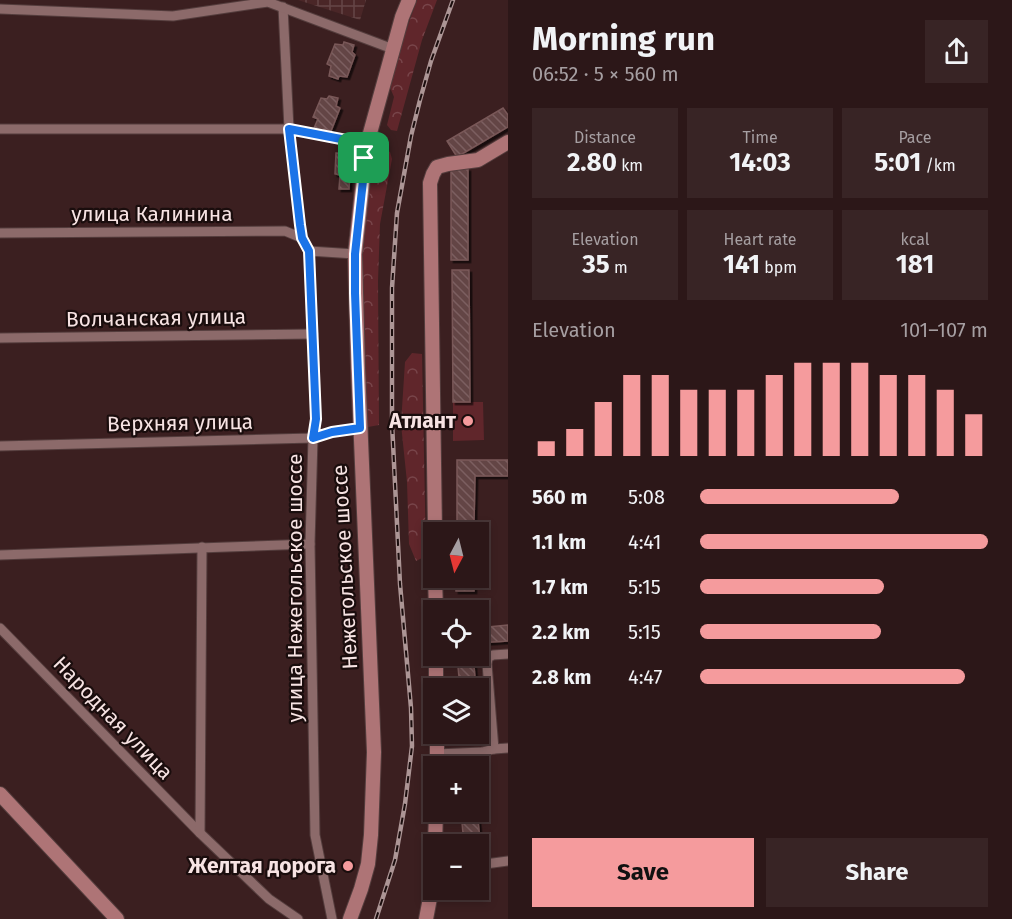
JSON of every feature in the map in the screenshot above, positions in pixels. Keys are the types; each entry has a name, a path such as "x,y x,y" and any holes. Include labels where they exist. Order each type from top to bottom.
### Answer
{"street":[{"name":"Нежегольское шоссе","path":"350,919 368,864 374,752 355,254 367,144 402,17 409,0"},
{"path":"0,9 173,16 268,2 393,49"},
{"name":"улица Нежегольское шоссе","path":"283,7 289,129 302,238 309,251 314,334 316,419 313,438 310,544 315,835 332,919"},
{"path":"0,129 289,129 367,144"},
{"path":"435,522 430,183 437,167 478,160 508,142"},
{"name":"улица Калинина","path":"0,233 285,231 302,238"},
{"path":"309,251 355,254"},
{"name":"Волчанская улица","path":"0,338 314,334"},
{"name":"Верхняя улица","path":"0,446 313,438 332,432 360,428"},
{"path":"0,555 310,544"},
{"name":"Народная улица","path":"200,833 202,547"},
{"name":"Народная улица","path":"0,628 200,833 269,899 298,919"},
{"path":"494,749 487,664 488,658 493,655 508,654"},
{"path":"460,756 508,748"},
{"path":"0,794 117,919"},
{"path":"489,864 508,861"},
{"path":"426,919 430,900"}],"shaded area":[{"path":"298,0 366,0 360,20"}],"green space":[{"path":"417,0 437,0 422,40 397,131 391,130 387,125 394,97 389,85"},
{"path":"378,146 390,152 392,159 380,224 379,425 368,427 361,283 371,161"},
{"path":"412,353 422,354 425,522 423,522 423,558 416,561 409,544 407,482 401,424 405,362"},
{"name":"Атлант","path":"453,402 483,402 484,440 453,441"}],"building":[{"path":"344,42 354,45 352,52 355,55 347,77 339,76 338,79 329,76 331,66 327,64 335,44 343,45"},
{"path":"329,96 338,98 336,106 340,108 331,131 324,129 323,132 314,128 318,119 313,117 321,98 327,99"},
{"path":"503,108 508,115 508,127 457,157 447,141"},
{"path":"336,153 351,154 349,189 339,189 340,175 335,174"},
{"path":"451,169 468,169 468,260 451,260"},
{"path":"452,270 469,270 470,402 453,402"},
{"path":"457,460 508,460 508,476 475,476 474,522 457,522"},
{"path":"456,588 474,588 474,591 456,591"},
{"path":"508,625 508,641 489,642 489,627"},
{"path":"458,666 474,666 475,678 459,678"},
{"path":"462,822 478,822 479,834 463,834"}],"railway":[{"path":"376,919 395,860 412,746 411,708 400,584 392,423 392,288 397,213 420,100 453,0"}],"place":[{"name":"Атлант","path":"468,421"},
{"name":"Желтая дорога","path":"348,866"}],"route":[{"path":"289,129 367,144 364,158 355,254 360,428 332,432 313,438 316,419 309,251 302,238 289,129"}]}
